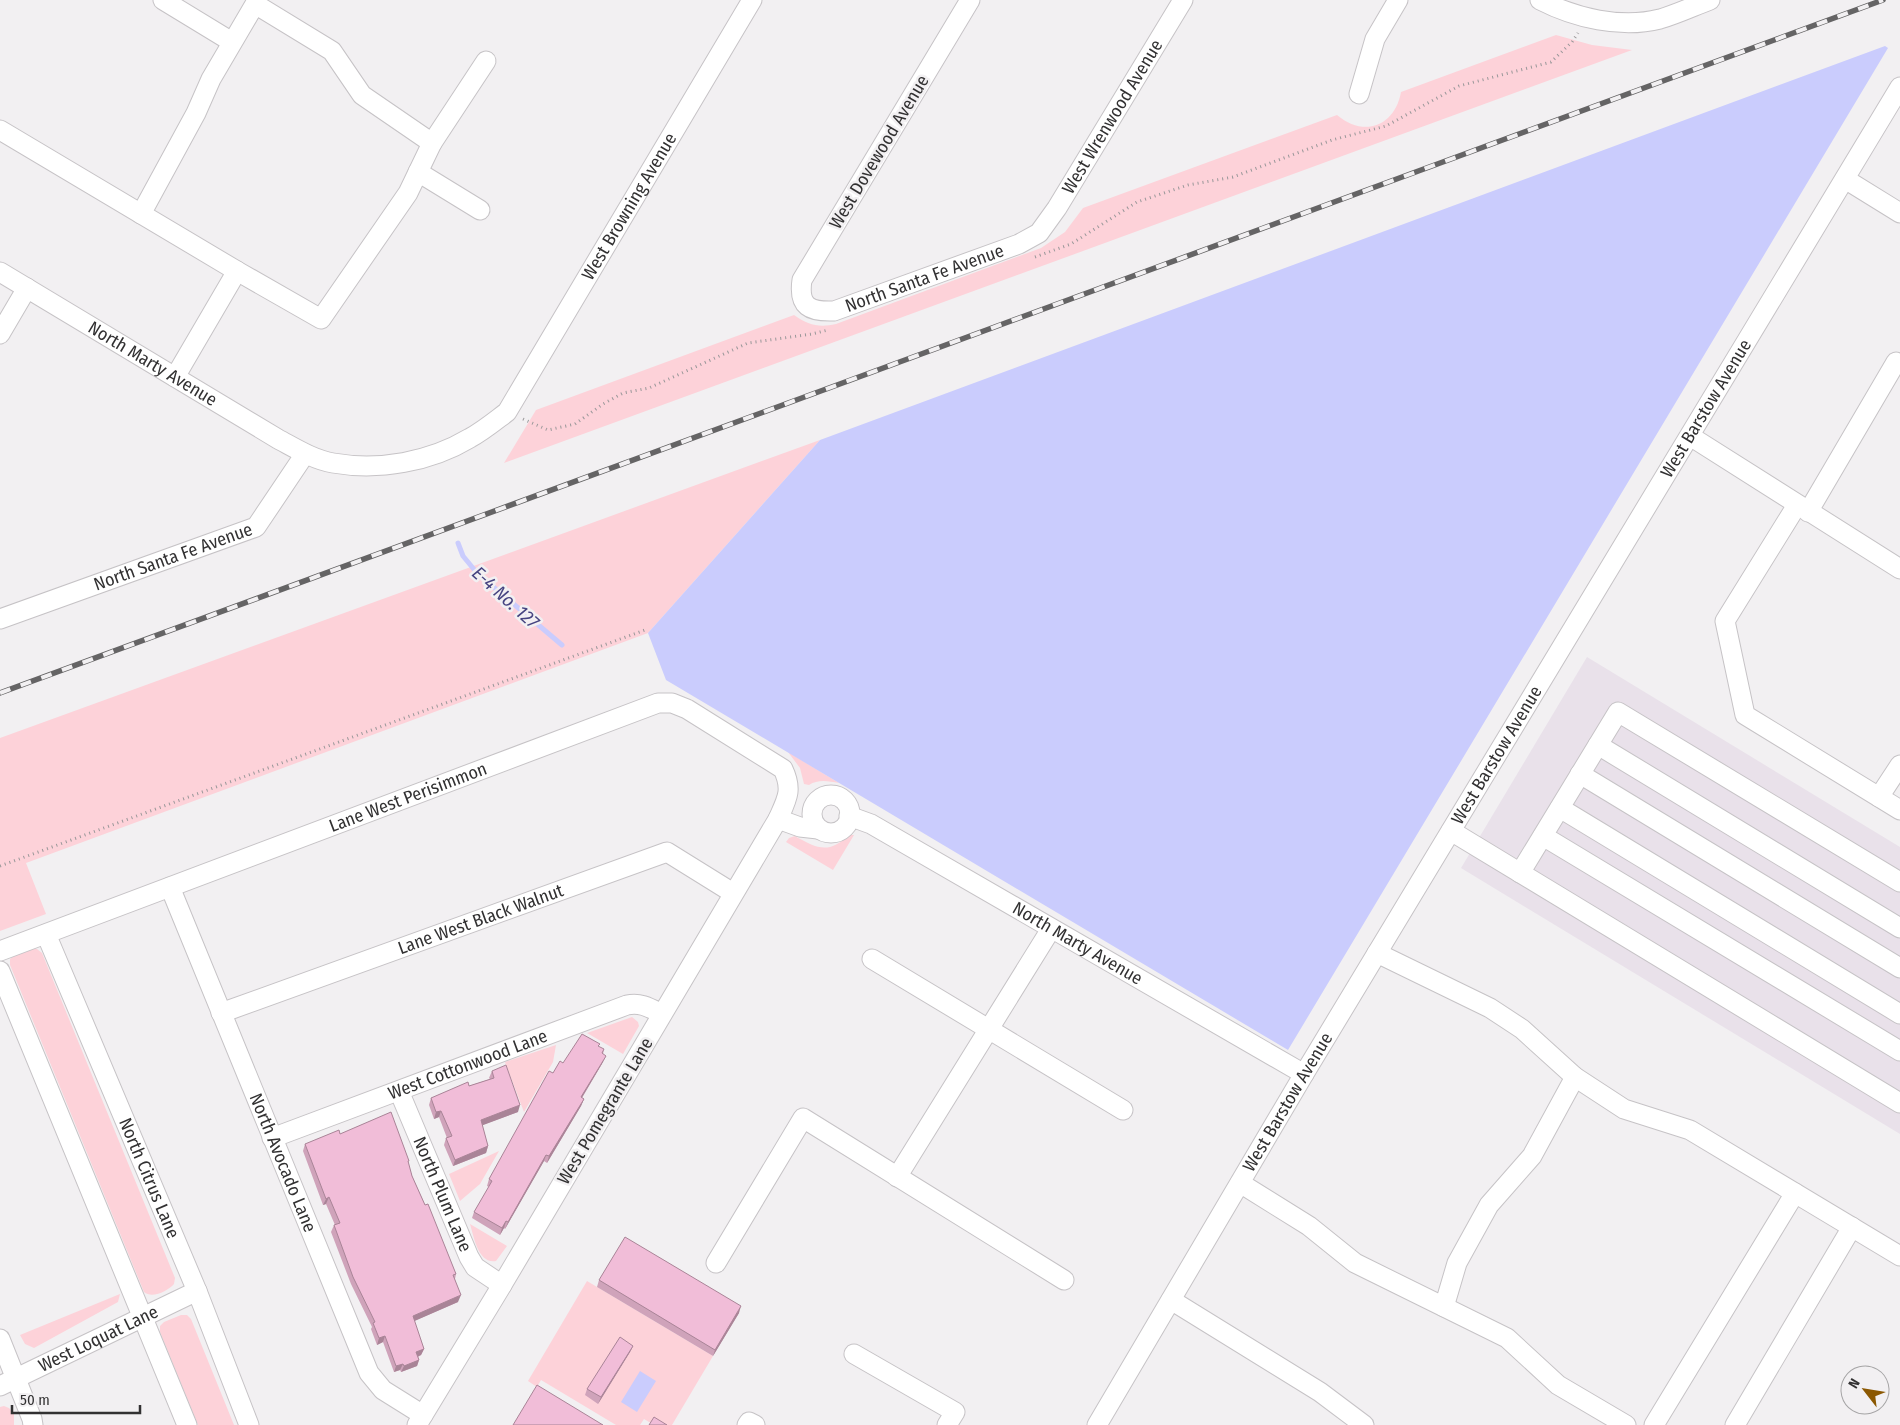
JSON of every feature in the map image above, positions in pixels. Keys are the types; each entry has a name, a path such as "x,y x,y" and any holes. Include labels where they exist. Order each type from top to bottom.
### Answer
{"street":[{"path":"163,0 232,42"},
{"name":"West Dovewood Avenue","path":"806,306 800,294 802,280 970,0"},
{"name":"West Wrenwood Avenue","path":"1039,233 1057,208 1183,0"},
{"path":"1359,94 1375,39 1398,0"},
{"path":"1540,0 1588,18 1624,22 1659,19 1710,0"},
{"path":"141,214 196,113 211,78 256,2 332,51 362,95 432,143"},
{"name":"West Browning Avenue","path":"305,454 332,463 368,466 401,463 435,454 469,439 507,412 746,2"},
{"path":"0,130 320,319 408,193 432,143 486,62"},
{"name":"West Barstow Avenue","path":"1097,1425 1304,1074 1900,87"},
{"path":"418,172 480,210"},
{"path":"1845,179 1900,213"},
{"name":"North Santa Fe Avenue","path":"806,306 818,311 834,311 1019,244 1039,233"},
{"path":"175,377 237,271"},
{"name":"North Marty Avenue","path":"0,272 305,454"},
{"path":"0,334 27,288"},
{"path":"1900,364 1896,362 1803,509 1725,621 1745,715 1900,810"},
{"path":"1690,436 1900,569"},
{"name":"North Santa Fe Avenue","path":"0,618 256,527 305,454"},
{"name":"Lane West Perisimmon","path":"0,950 658,703 672,703 687,709 773,761 786,774 789,794"},
{"path":"1520,873 1618,712 1900,882"},
{"path":"1598,745 1900,928"},
{"path":"1880,797 1900,765"},
{"path":"1580,774 1900,968"},
{"path":"778,820 800,827 818,829 829,834 835,833 846,826 850,816 849,808 841,798 834,795 822,797 789,794"},
{"name":"West Pomegrante Lane","path":"420,1420 778,820 789,794"},
{"path":"818,829 814,824 812,812 817,801 822,797"},
{"path":"1560,808 1900,1014"},
{"name":"North Marty Avenue","path":"850,816 871,824 1304,1074"},
{"path":"1451,831 1900,1103"},
{"path":"1543,836 1900,1051"},
{"name":"Lane West Black Walnut","path":"221,1012 667,852 733,893"},
{"name":"North Avocado Lane","path":"170,887 369,1373 383,1390 420,1420"},
{"path":"897,1177 1051,929"},
{"name":"North Citrus Lane","path":"46,934 197,1291 249,1425"},
{"path":"1377,953 1490,1008 1522,1029 1575,1077 1624,1109 1690,1130 1900,1256"},
{"path":"872,959 1123,1110"},
{"path":"0,971 187,1425"},
{"name":"West Cottonwood Lane","path":"272,1138 627,1005 645,1005 662,1014"},
{"path":"1444,1307 1457,1263 1489,1205 1532,1156 1575,1077"},
{"name":"North Plum Lane","path":"399,1091 469,1257 475,1267 502,1285"},
{"path":"716,1264 803,1118 1064,1280"},
{"path":"1240,1183 1309,1226 1355,1263 1507,1338 1558,1385 1626,1425"},
{"path":"1654,1425 1795,1193"},
{"path":"1735,1425 1852,1227"},
{"name":"West Loquat Lane","path":"8,1382 197,1291"},
{"path":"1171,1300 1320,1392 1364,1425"},
{"path":"0,1339 8,1382 32,1419 33,1425"},
{"path":"854,1354 955,1412 948,1425"},
{"path":"748,1425 750,1422 755,1425"}],"path":[{"path":"0,866 645,630"}],"shaded area":[{"path":"1556,35 1592,45 1632,50 504,463 536,410 794,315 814,325 836,324 1041,248 1065,232 1083,208 1337,115 1347,122 1358,126 1368,127 1377,125 1392,113 1398,104 1401,92"},
{"path":"820,440 648,633 26,863 46,914 0,931 0,738"},
{"path":"1587,657 1900,847 1900,1134 1461,868"},
{"path":"788,752 839,783 823,781 809,785 804,784 800,768"},
{"path":"848,835 854,835 833,870 786,842 789,838 795,836 809,844 822,848 835,845"},
{"path":"32,948 42,953 175,1278 174,1284 160,1293 151,1295 144,1292 10,965 10,959 15,955"},
{"path":"632,1017 638,1022 639,1026 623,1054 587,1033"},
{"path":"556,1045 553,1062 524,1112 505,1062"},
{"path":"499,1151 480,1184 460,1201 449,1174"},
{"path":"470,1224 507,1246 496,1261 490,1261 481,1254 475,1242"},
{"path":"587,1281 713,1356 672,1425 654,1425 644,1419 640,1425 616,1425 541,1380 537,1387 528,1381"},
{"path":"120,1294 118,1302 34,1348 25,1344 20,1335"},
{"path":"181,1315 187,1315 191,1319 234,1425 198,1425 160,1332 160,1326 164,1322"},
{"path":"0,1407 9,1408 14,1414 14,1425 0,1425"}],"water":[{"path":"1885,46 1888,48 1288,1050 666,680 648,633 820,440"},
{"path":"640,1371 656,1381 637,1412 621,1402"}],"building":[{"path":"582,1034 600,1044 598,1046 604,1049 602,1053 606,1056 581,1097 584,1099 549,1156 546,1155 508,1222 506,1221 502,1228 474,1212 492,1181 489,1179 549,1071 553,1073 560,1061 563,1063"},
{"path":"506,1065 520,1105 481,1120 488,1146 455,1160 446,1138 452,1136 441,1111 436,1112 431,1098 468,1082 469,1086 494,1078 492,1071"},
{"path":"391,1112 409,1161 412,1176 425,1205 428,1204 456,1274 453,1275 461,1295 413,1316 424,1349 416,1352 419,1360 404,1366 403,1364 396,1366 385,1336 379,1338 373,1323 375,1322 353,1277 334,1225 340,1223 329,1197 326,1199 305,1144 339,1130 340,1134"},
{"path":"625,1237 741,1306 715,1350 599,1280"},
{"path":"620,1337 633,1346 601,1397 587,1389"},
{"path":"537,1385 603,1425 513,1425"},
{"path":"654,1417 667,1425 649,1425"}],"waterway":[{"name":"E-4 No. 127","path":"458,543 463,556 477,573 562,645"}],"railway":[{"path":"0,693 1883,0"}]}
